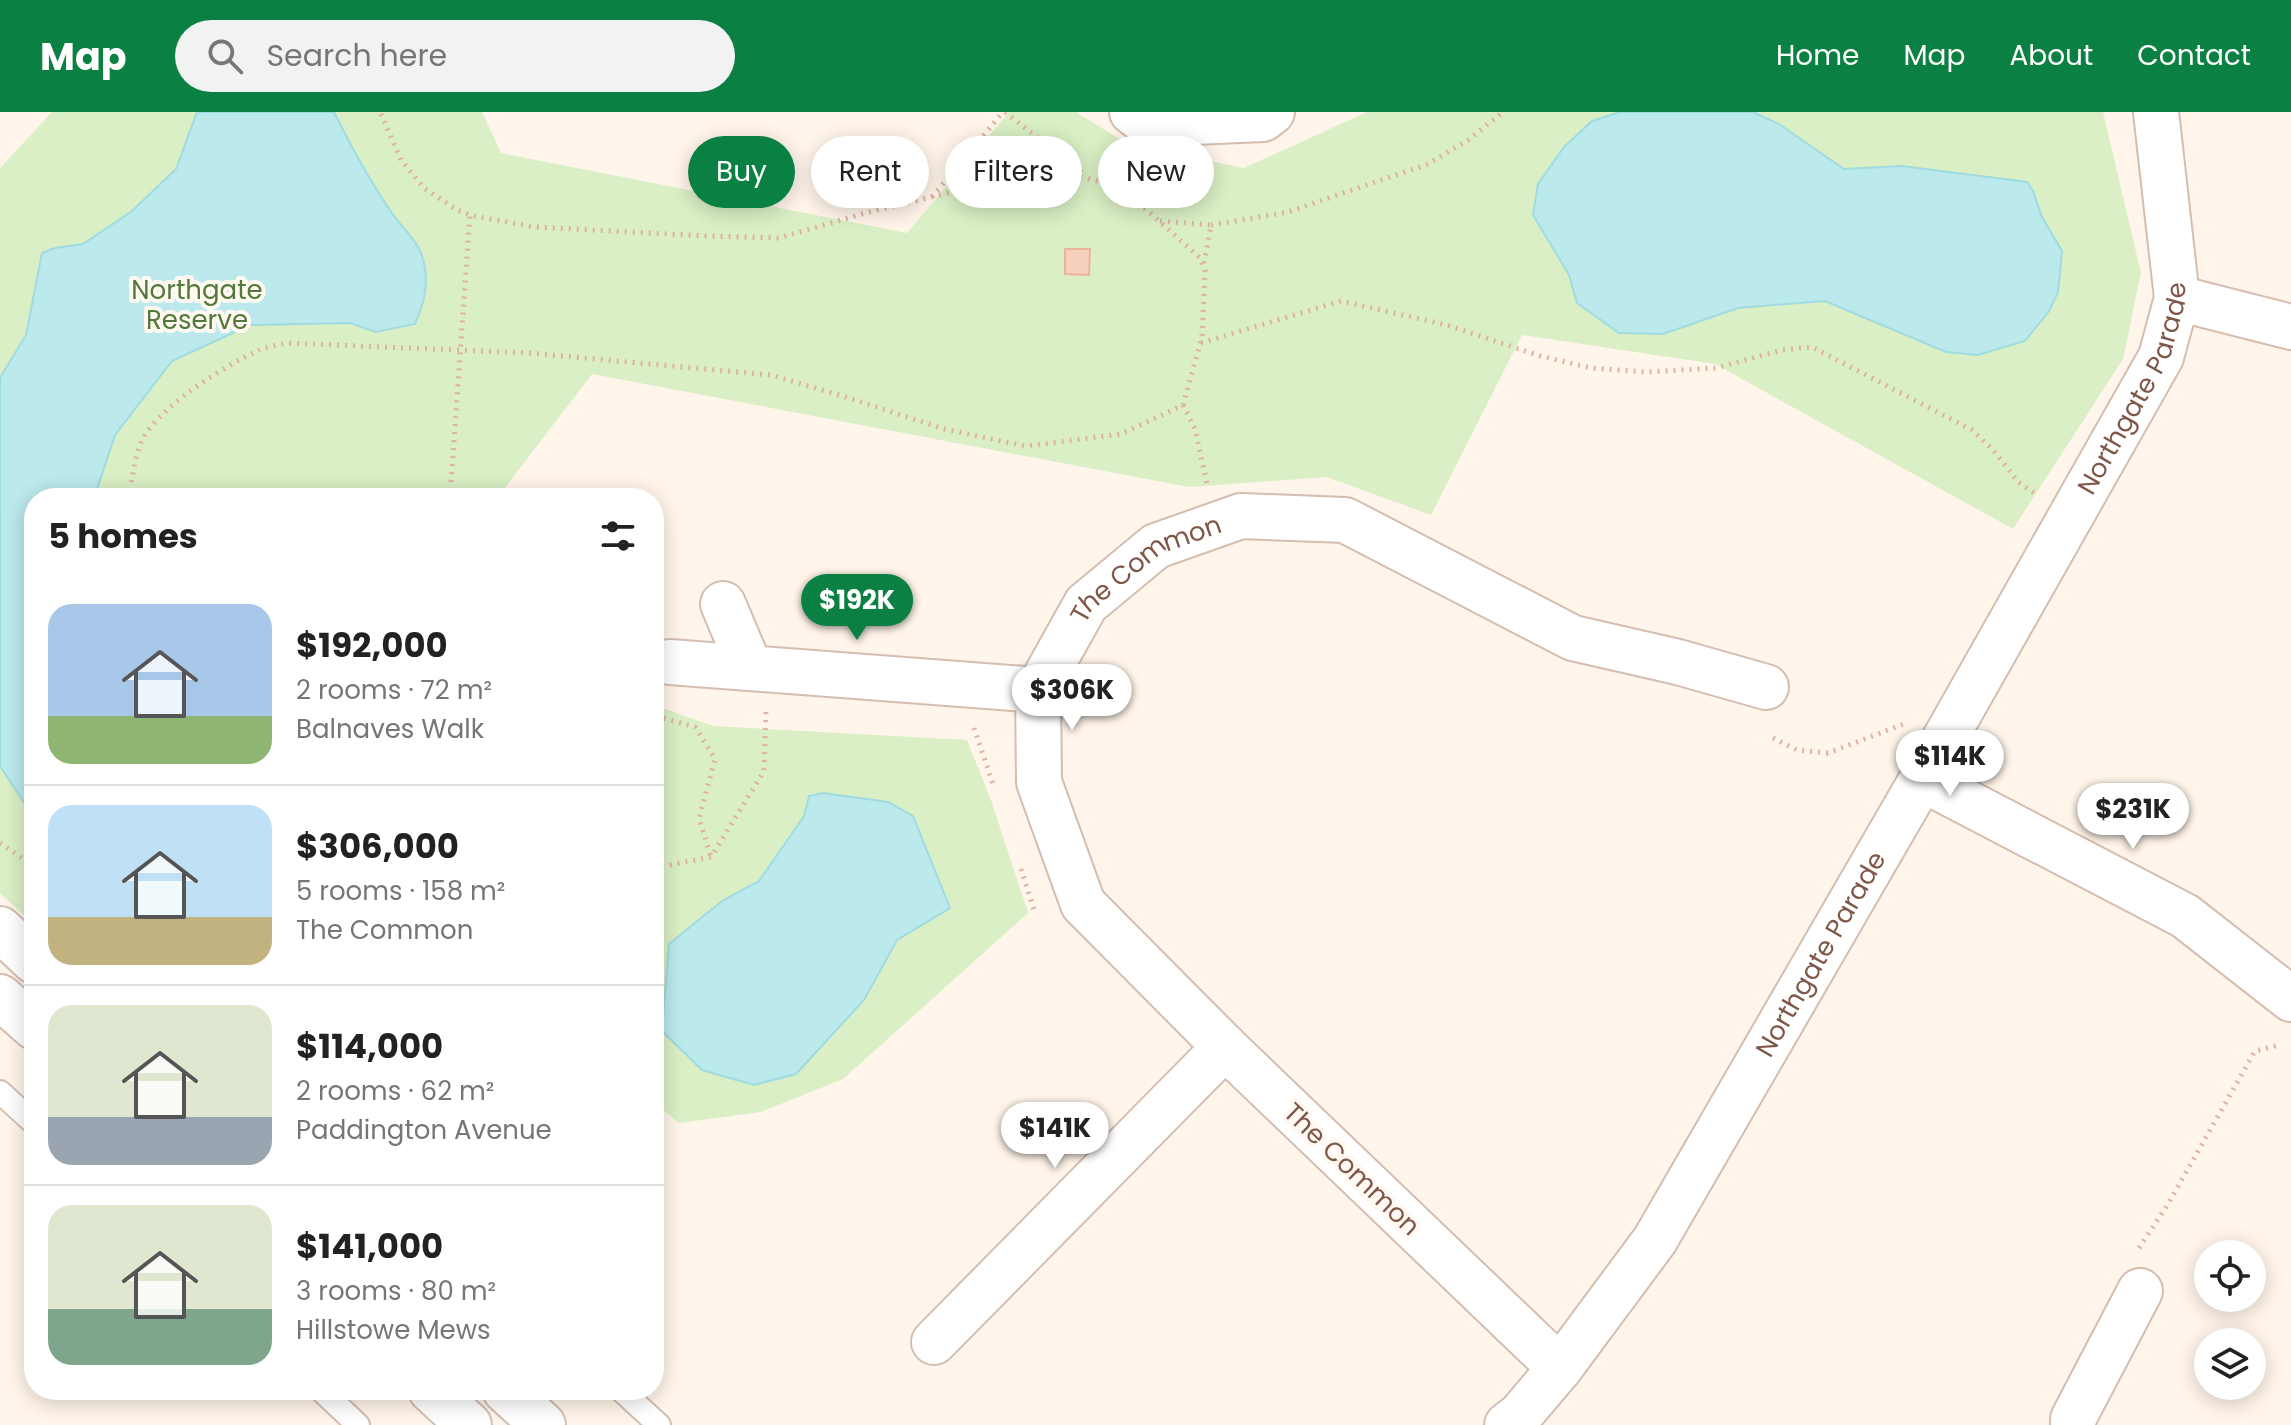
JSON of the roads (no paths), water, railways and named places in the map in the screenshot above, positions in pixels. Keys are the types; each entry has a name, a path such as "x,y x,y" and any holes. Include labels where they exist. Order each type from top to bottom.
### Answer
{"street":[{"path":"1132,112 1148,124 1263,119 1272,112"},
{"name":"Northgate Parade","path":"1514,1422 1560,1368 1655,1240 1922,779 2161,357 2177,298 2156,112"},
{"path":"2177,298 2291,327"},
{"name":"The Common","path":"1560,1368 1225,1047 1083,904 1039,782 1038,690 1086,604 1156,546 1241,516 1345,520 1573,638 1678,662 1766,687"},
{"path":"723,604 750,668"},
{"path":"670,662 1038,690"},
{"path":"1922,779 2185,916 2288,990"},
{"path":"0,929 24,952"},
{"path":"0,997 24,1018"},
{"path":"934,1342 1225,1047"},
{"path":"2073,1425 2139,1271"},
{"path":"442,1400 469,1425"},
{"path":"516,1400 543,1425"}],"lane":[{"path":"0,1092 24,1114"},
{"path":"332,1400 358,1425"},
{"path":"632,1400 659,1425"}],"water":[{"path":"197,112 334,112 378,191 421,253 426,276 424,297 415,324 376,332 350,323 250,325 172,361 115,435 97,488 24,488 24,802 0,766 0,378 26,335 42,253 83,244 132,211 176,169"},
{"path":"1620,112 1753,112 1779,124 1844,169 1902,166 2027,182 2042,217 2062,251 2058,292 2049,311 2025,341 1978,355 1946,352 1825,301 1738,308 1663,334 1619,333 1577,303 1569,275 1533,215 1538,184 1564,147 1592,121"},
{"path":"823,793 888,802 913,816 950,908 897,940 864,1000 796,1074 754,1085 702,1070 664,1033 669,944 722,901 759,881 804,816 809,796"}],"park label":[{"name":"Northgate Reserve","path":"197,305"}]}
